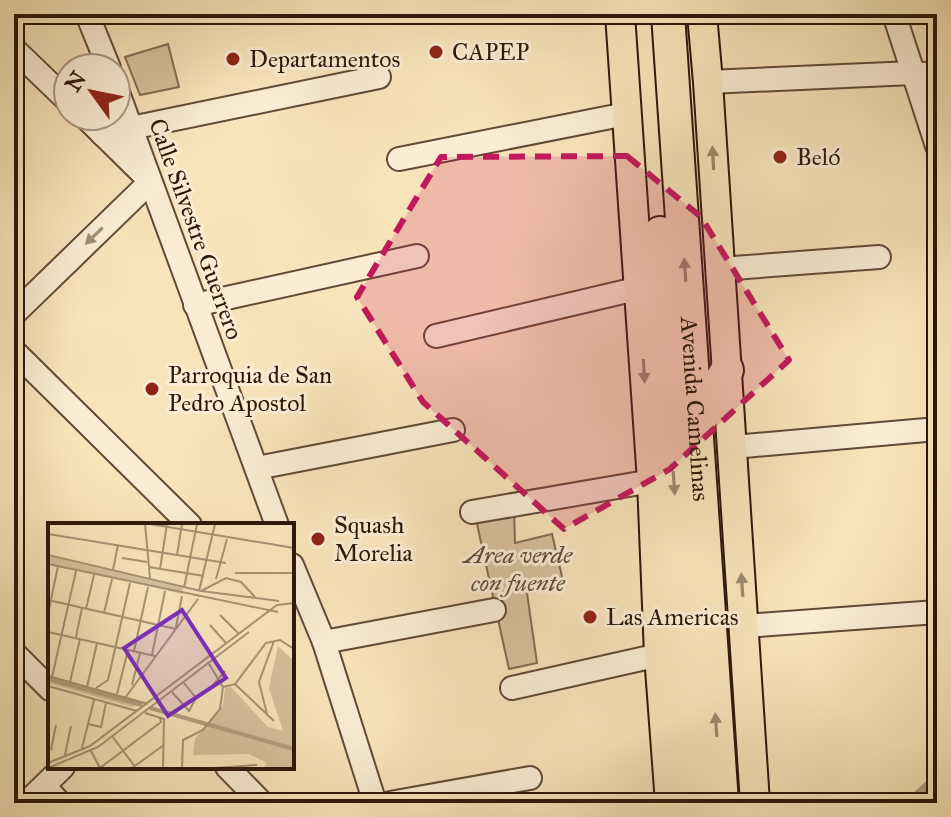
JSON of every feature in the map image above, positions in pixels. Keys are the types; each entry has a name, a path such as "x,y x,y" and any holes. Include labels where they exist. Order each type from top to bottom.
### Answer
{"highway":[{"name":"Avenida Camelinas","path":"647,14 682,419 722,803"},
{"name":"Avenida Camelinas","path":"668,14 696,803"},
{"path":"649,446 682,419 727,370"}],"main road":[{"name":"Avenida Camelinas","path":"620,14 640,288 670,803"},
{"name":"Avenida Camelinas","path":"702,14 755,803"}],"street":[{"path":"87,14 102,52"},
{"path":"894,14 937,146"},
{"path":"14,49 52,86"},
{"path":"708,82 913,73 937,75"},
{"path":"132,126 379,77"},
{"path":"399,159 626,114"},
{"name":"Calle Silvestre Guerrero","path":"132,126 276,523"},
{"path":"102,134 110,132"},
{"path":"14,314 150,182 102,134"},
{"path":"195,305 417,256"},
{"path":"720,269 879,257"},
{"path":"436,336 640,288"},
{"path":"14,351 188,523"},
{"path":"733,447 937,429"},
{"path":"257,468 453,430"},
{"path":"472,512 652,481"},
{"path":"294,570 324,642 375,803"},
{"path":"324,642 494,610"},
{"path":"745,626 937,612"},
{"path":"14,653 48,687"},
{"path":"512,688 659,655"},
{"path":"26,803 61,769"},
{"path":"229,769 262,803"},
{"path":"390,803 530,778"},
{"path":"44,786 60,803"}],"highlighted area":[{"path":"627,156 701,217 789,360 670,469 564,529 423,402 357,297 441,157"}],"green space":[{"path":"168,44 179,87 140,95 132,75 132,55"},
{"name":"Area verde con fuente","path":"514,507 515,543 552,534 564,585 527,593 537,663 509,669 475,515"}],"waterway":[{"path":"917,803 937,785"}],"place":[{"name":"CAPEP","path":"436,52"},
{"name":"Departamentos","path":"233,59"},
{"name":"Beló","path":"780,157"},
{"name":"Parroquia de San Pedro Apostol","path":"152,389"},
{"name":"Squash Morelia","path":"318,539"},
{"name":"Las Americas","path":"590,617"}]}
